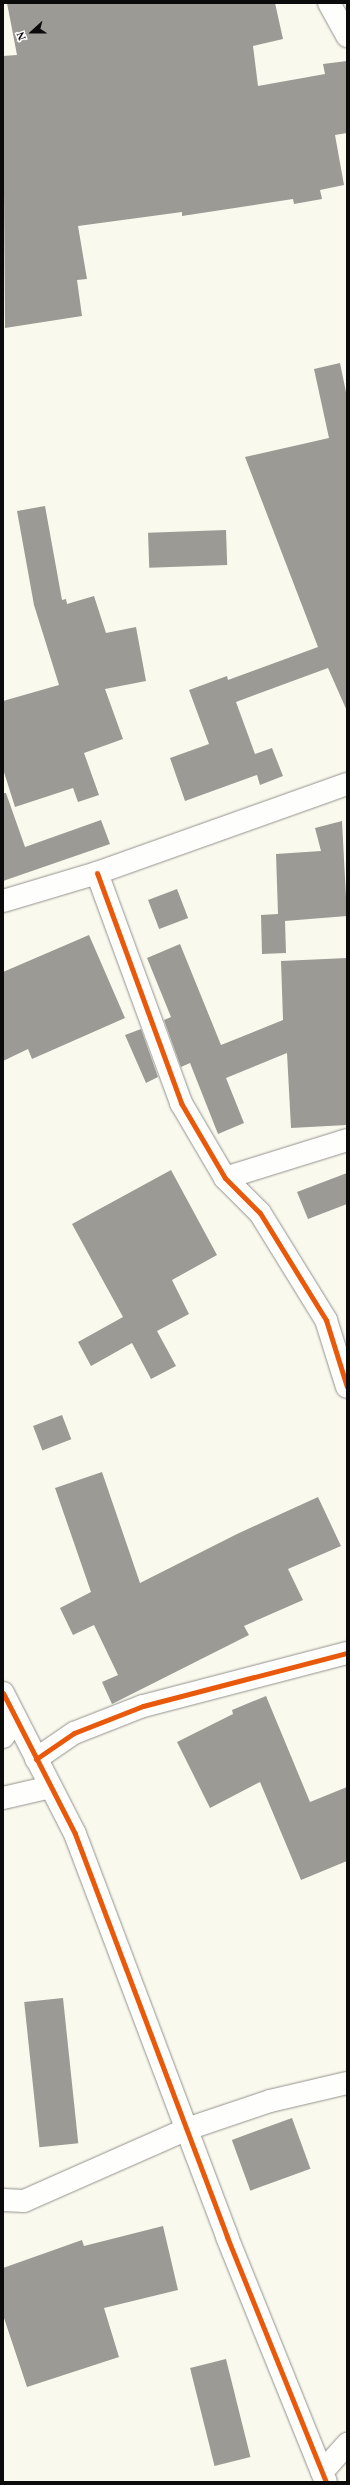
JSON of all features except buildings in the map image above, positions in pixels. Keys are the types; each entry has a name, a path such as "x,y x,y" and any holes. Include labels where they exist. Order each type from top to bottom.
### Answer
{"street":[{"path":"329,3 347,36"},
{"path":"3,901 97,873 347,784"},
{"path":"97,873 181,1103 224,1178 260,1213 326,1320 347,1387"},
{"path":"224,1178 347,1140"},
{"path":"36,1759 74,1734 143,1706 347,1653"},
{"path":"3,1693 75,1834 227,2237 324,2477"},
{"path":"3,1737 16,1719"},
{"path":"3,1798 50,1787"},
{"path":"3,2200 24,2201 187,2129 270,2102 347,2083"},
{"path":"324,2477 347,2444"}],"cycle path":[{"path":"97,873 181,1103 225,1178 260,1213 326,1320 347,1387"},
{"path":"36,1759 74,1733 143,1706 347,1653"},
{"path":"3,1693 75,1834 227,2237 326,2482"}]}
